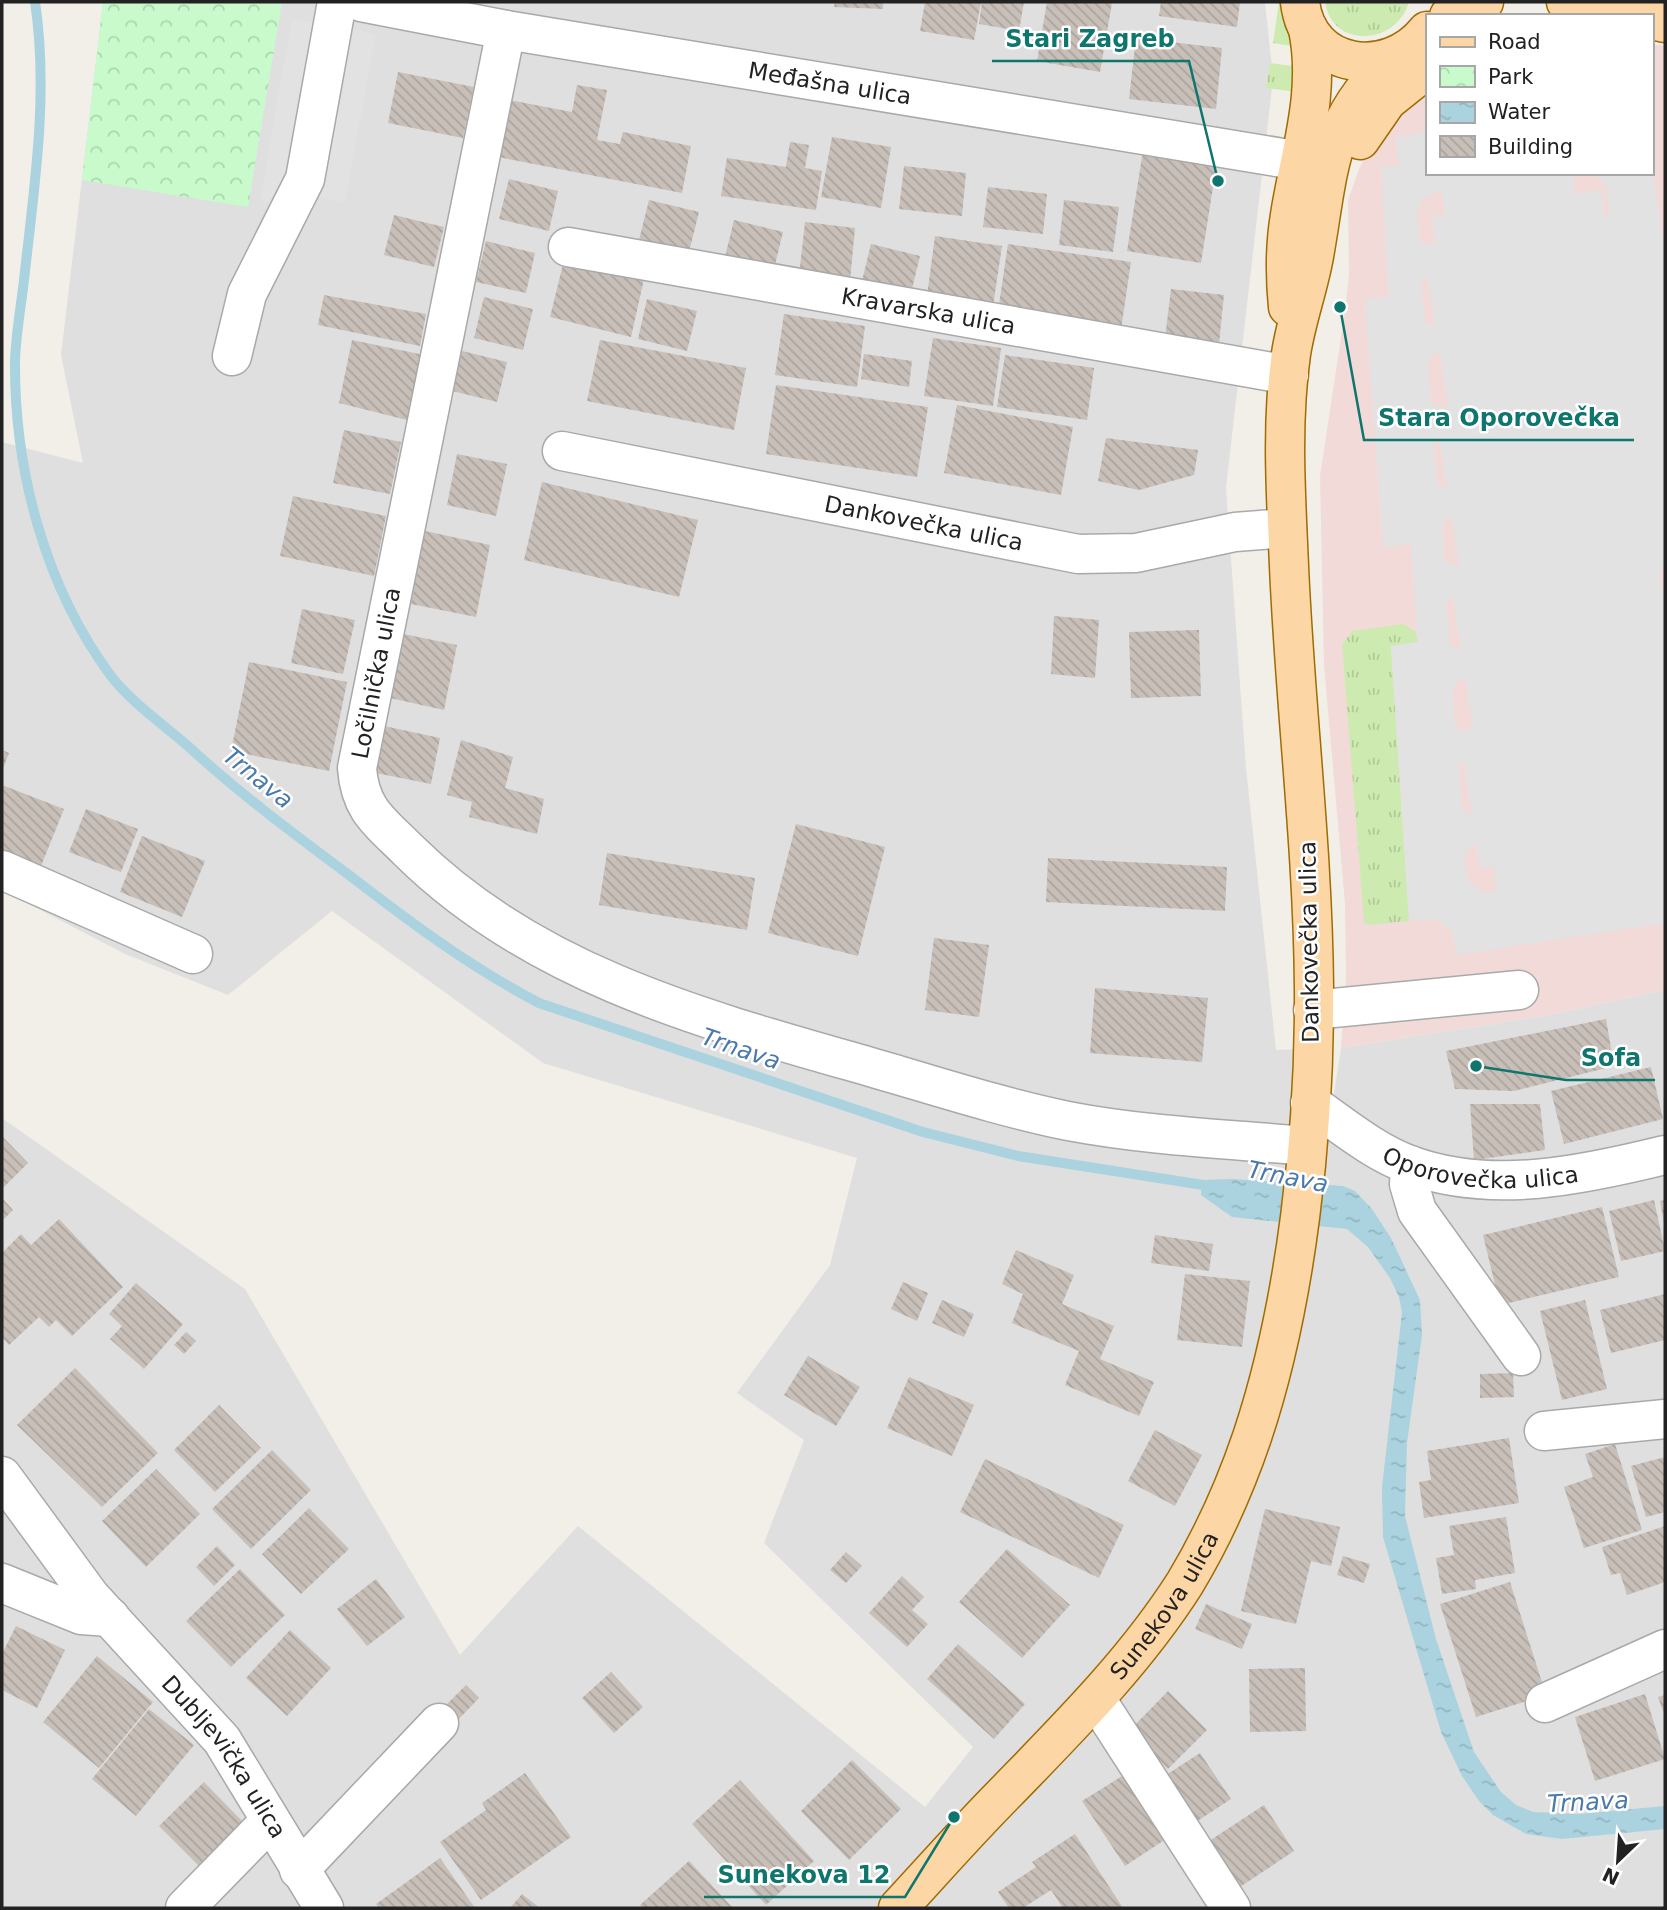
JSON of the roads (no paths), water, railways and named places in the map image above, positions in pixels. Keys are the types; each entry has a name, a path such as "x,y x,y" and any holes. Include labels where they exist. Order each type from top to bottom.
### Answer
{"main road":[{"path":"1454,14 1484,2"},
{"path":"1566,2 1622,14"},
{"path":"1304,15 1329,51 1350,61 1412,64"},
{"name":"Dankovečka ulica","path":"1290,363 1321,217 1314,69 1304,15"},
{"path":"1321,217 1356,146 1378,113 1401,89 1412,64 1416,45 1426,32"},
{"name":"Dankovečka ulica","path":"1306,1162 1313,1010 1307,837 1287,528 1290,363 1286,290 1287,239 1317,155 1349,109 1374,76 1412,64"},
{"name":"Sunekova ulica","path":"898,1908 1096,1699 1152,1630 1186,1581 1239,1473 1267,1388 1297,1230 1306,1162"}],"street":[{"path":"232,356 247,295 305,178 337,2"},
{"name":"Međašna ulica","path":"361,2 506,30 1317,155"},
{"name":"Ločilnička ulica","path":"506,30 356,768 359,792 368,810 422,864 483,913 539,950 615,986 814,1051 1068,1121 1306,1162"},
{"name":"Kravarska ulica","path":"568,247 1290,363"},
{"name":"Dankovečka ulica","path":"562,451 1078,554 1136,552 1234,531 1287,528"},
{"path":"2,870 193,954"},
{"path":"1313,1010 1519,990"},
{"name":"Oporovečka ulica","path":"1310,1103 1366,1142 1410,1165 1461,1177 1542,1178 1597,1171 1665,1154"},
{"path":"1410,1165 1409,1184 1417,1211 1521,1356"},
{"path":"1544,1431 1665,1419"},
{"name":"Dubljevička ulica","path":"2,1476 90,1596 222,1740 324,1908"},
{"path":"2,1583 81,1615 110,1617"},
{"path":"1545,1703 1665,1648"},
{"path":"1096,1699 1231,1908"},
{"path":"299,1870 439,1723"},
{"path":"185,1908 270,1821"}],"water":[{"path":"1232,1179 1343,1186 1355,1191 1372,1209 1391,1238 1420,1300 1422,1335 1407,1443 1405,1516 1436,1639 1474,1752 1501,1792 1516,1805 1533,1812 1579,1814 1665,1806 1665,1829 1562,1839 1526,1834 1493,1815 1479,1801 1462,1776 1441,1732 1383,1537 1382,1487 1402,1312 1399,1297 1390,1278 1368,1247 1347,1229 1232,1217 1201,1195 1202,1180"}],"waterway":[{"name":"Trnava","path":"35,2 41,71 40,106 36,176 15,360 20,443 38,526 51,566 88,641 111,676 128,695 247,797 395,910 465,959 539,1003 923,1132 1018,1156 1216,1187"}],"place":[{"name":"Stari Zagreb","path":"1218,181"},
{"name":"Stara Oporovečka","path":"1340,307"},
{"name":"Sofa","path":"1476,1066"},
{"name":"Sunekova 12","path":"954,1817"}]}
